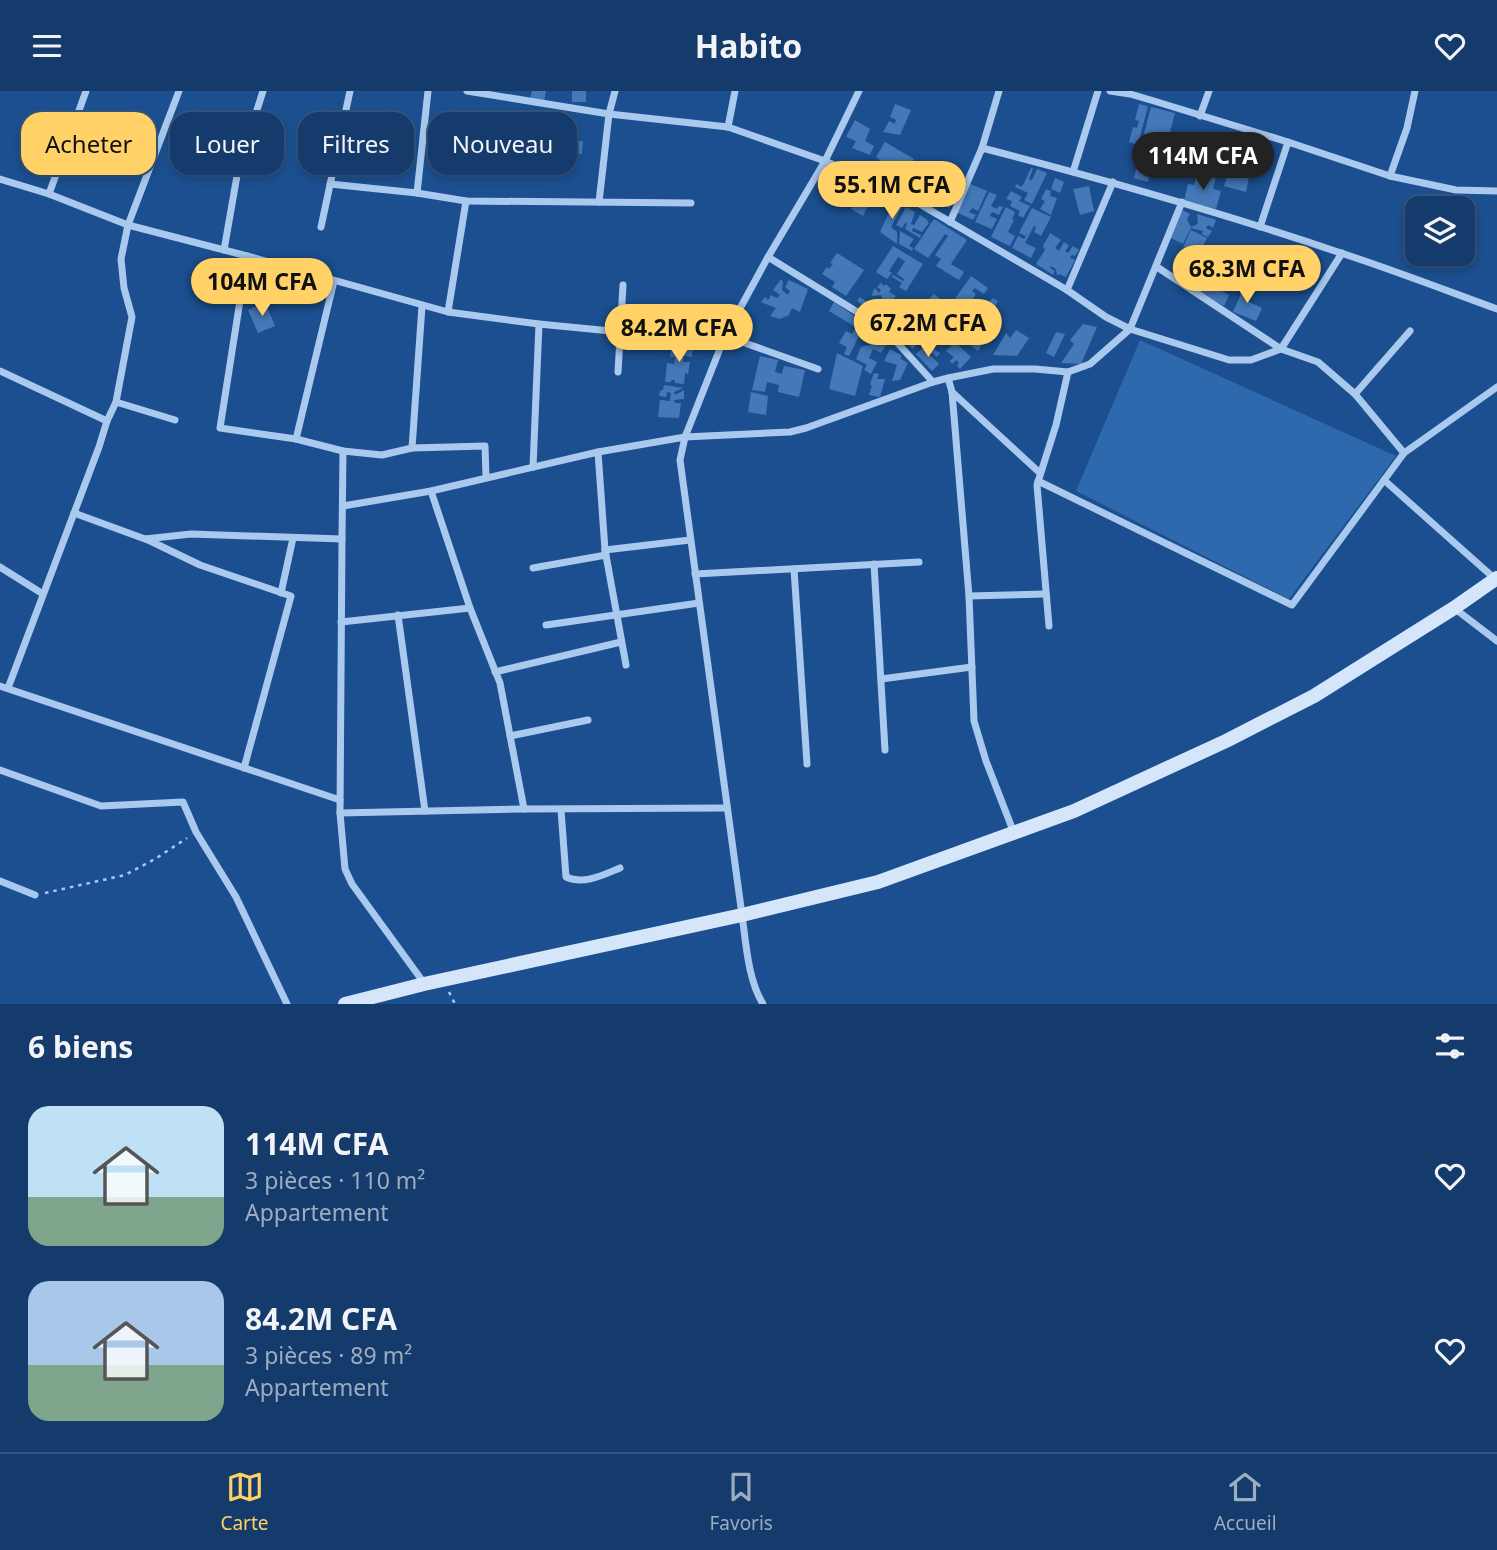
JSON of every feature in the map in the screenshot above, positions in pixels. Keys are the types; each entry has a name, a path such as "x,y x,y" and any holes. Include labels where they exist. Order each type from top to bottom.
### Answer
{"street":[{"path":"49,194 86,91"},
{"path":"179,91 128,225 121,259 124,288 132,317 116,403 43,594 4,687 340,800"},
{"path":"225,250 238,170 263,91"},
{"path":"321,227 350,91"},
{"path":"417,193 428,91"},
{"path":"471,91 609,114 728,127 825,161 911,199 1130,329 1229,360 1251,360 1281,349 1342,253"},
{"path":"599,202 609,114 615,91"},
{"path":"728,127 735,91"},
{"path":"763,1004 752,978 741,915 680,460 685,437 725,336 825,161 859,91"},
{"path":"950,222 982,148 999,91"},
{"path":"1073,172 1098,91"},
{"path":"1110,91 1142,97 1390,176 1456,190 1497,191"},
{"path":"1200,116 1209,91"},
{"path":"1390,176 1407,128 1415,91"},
{"path":"1261,227 1288,142"},
{"path":"982,148 1182,202 1342,253 1497,309"},
{"path":"0,179 49,194 128,225 422,306 538,324 621,332"},
{"path":"1067,290 1114,182"},
{"path":"330,184 466,201 691,204"},
{"path":"448,312 466,201"},
{"path":"343,506 431,491 597,452 685,437 790,432 933,382 993,369 1068,372 1090,364 1130,329 1182,202"},
{"path":"247,256 220,428 296,439 343,451 382,455 412,448 485,446 486,477"},
{"path":"768,257 872,321 892,337 933,382"},
{"path":"1157,268 1281,349 1318,362 1355,394 1404,453"},
{"path":"296,439 334,281"},
{"path":"618,372 623,285"},
{"path":"412,448 422,306"},
{"path":"533,467 538,324"},
{"path":"1355,394 1410,331"},
{"path":"725,336 818,369"},
{"path":"0,371 107,421"},
{"path":"1048,626 1037,485 1056,425 1068,372"},
{"path":"948,378 953,392 974,721 986,761 1014,833"},
{"path":"953,392 1039,477 1292,605 1404,453 1497,387"},
{"path":"116,403 175,420"},
{"path":"343,451 340,813 345,869 352,884 424,984"},
{"path":"597,452 606,552 626,665"},
{"path":"345,1004 878,882 1074,811 1226,741 1314,696 1496,579 1384,480"},
{"path":"431,491 470,608 500,683 524,809"},
{"path":"74,513 145,538 200,565 291,596 244,768"},
{"path":"145,538 191,534 342,539"},
{"path":"281,593 293,538"},
{"path":"533,568 606,552 691,540"},
{"path":"695,574 919,562"},
{"path":"874,564 885,750"},
{"path":"0,567 43,594"},
{"path":"794,569 807,764"},
{"path":"968,596 1046,594"},
{"path":"546,625 699,603"},
{"path":"341,622 470,608"},
{"path":"1454,608 1497,641"},
{"path":"398,615 425,811"},
{"path":"495,672 621,642"},
{"path":"881,679 972,667"},
{"path":"510,736 587,720"},
{"path":"0,770 101,806 183,802 196,832 236,897 286,1004"},
{"path":"340,813 727,809"},
{"path":"561,810 566,877 575,880 594,879 620,868"},
{"path":"0,881 35,895"}],"path":[{"path":"35,895 125,875 196,832"}],"shaded area":[{"path":"1140,340 1396,456 1289,599 1076,491"}],"building":[{"path":"532,91 546,91 544,102 530,99"},
{"path":"572,91 586,91 586,102 572,102"},
{"path":"895,104 911,110 900,135 883,132 889,121 895,124 896,120 890,117"},
{"path":"1139,104 1148,106 1138,145 1129,142 1133,127 1137,128 1139,121 1135,120"},
{"path":"1151,107 1175,113 1168,140 1144,134"},
{"path":"855,120 870,129 865,141 874,146 870,155 852,148 856,141 846,137"},
{"path":"1233,134 1251,136 1248,161 1237,160 1238,151 1234,150"},
{"path":"577,141 583,141 582,154 577,154"},
{"path":"885,142 914,159 910,165 922,172 909,187 897,180 900,176 895,173 890,180 874,170 880,160 876,157"},
{"path":"1253,144 1266,145 1263,169 1250,167"},
{"path":"1145,153 1155,155 1148,182 1134,178 1139,159 1143,160"},
{"path":"1031,168 1033,169 1029,179 1032,180 1037,169 1047,173 1032,204 1024,200 1028,193 1015,187 1016,184 1022,187"},
{"path":"932,171 936,173 931,181 940,185 944,178 960,186 956,193 947,193 942,203 921,192"},
{"path":"1197,172 1216,177 1213,189 1221,191 1216,209 1184,201 1188,184 1194,185"},
{"path":"1228,172 1249,177 1246,192 1224,186"},
{"path":"1055,178 1064,182 1060,193 1051,189"},
{"path":"868,184 877,188 863,216 851,209 855,204 852,202 854,199 848,196 854,186 861,188"},
{"path":"970,184 987,191 978,211 972,208 969,212 976,215 973,220 956,212"},
{"path":"1089,186 1094,211 1080,215 1073,189"},
{"path":"1046,189 1051,191 1050,196 1057,198 1051,215 1040,209 1045,201 1041,199"},
{"path":"1011,191 1022,197 1019,201 1030,206 1023,218 1018,215 1020,211 1010,206 1012,201 1006,199"},
{"path":"989,192 997,195 991,206 997,209 999,206 1003,207 999,215 992,212 990,216 997,219 992,229 975,222"},
{"path":"952,195 955,197 949,208 945,206"},
{"path":"895,199 905,202 891,227 897,232 897,244 880,232"},
{"path":"906,207 915,212 911,224 914,225 920,215 929,223 922,232 913,228 912,231 921,235 920,238 905,229 906,222 902,228 896,225"},
{"path":"1006,207 1015,212 1008,232 1015,236 1010,246 991,237"},
{"path":"1032,208 1051,217 1041,236 1034,232 1034,226 1025,243 1036,248 1031,258 1012,248 1018,236 1024,239 1026,236 1019,233"},
{"path":"1182,210 1190,214 1187,219 1191,227 1198,223 1197,214 1216,220 1213,228 1208,225 1206,228 1212,231 1208,237 1202,234 1203,231 1191,228 1183,244 1171,238"},
{"path":"934,219 967,240 951,264 964,272 959,280 936,266 941,259 935,255 948,236 945,234 928,258 914,249"},
{"path":"1191,230 1207,238 1199,254 1183,247"},
{"path":"900,231 914,239 909,246 913,248 912,251 899,244"},
{"path":"1050,233 1061,240 1055,248 1059,251 1064,242 1069,246 1065,251 1068,253 1073,246 1079,250 1070,258 1075,260 1066,277 1059,274 1057,276 1056,269 1051,266 1055,271 1053,275 1036,264 1045,250 1043,246"},
{"path":"893,246 923,264 906,291 899,287 902,283 892,277 893,275 903,281 897,274 905,261 898,257 887,279 876,272"},
{"path":"1269,251 1278,256 1265,284 1248,276 1260,252 1268,255"},
{"path":"837,253 864,270 846,296 832,287 835,282 822,274 833,264 830,263"},
{"path":"1202,253 1218,260 1206,282 1229,295 1224,306 1199,292 1202,287 1190,278"},
{"path":"971,276 988,288 984,294 975,288 972,291 976,294 973,299 981,304 979,307 970,301 961,313 950,306"},
{"path":"781,279 782,290 788,295 790,291 785,287 789,280 808,289 800,312 792,308 789,315 780,319 770,316 776,308 761,302 765,297 768,300 771,295 777,298 780,295 773,290"},
{"path":"881,283 884,286 886,284 891,289 889,292 896,296 882,314 885,311 888,314 883,319 857,301 860,297 875,308 877,305 874,302 882,298 881,295 872,296 873,291 875,288 879,293 881,290 877,287"},
{"path":"1245,284 1253,287 1247,301 1262,308 1256,321 1233,312"},
{"path":"934,294 947,305 935,321 920,307"},
{"path":"992,298 998,301 988,320 982,317 987,310 981,313 978,311"},
{"path":"911,300 933,324 913,349 890,327 897,325 890,319 912,306 908,302"},
{"path":"265,302 275,326 258,333 248,310"},
{"path":"834,302 862,321 857,328 829,311"},
{"path":"947,312 957,319 947,332 941,327 938,336 932,332"},
{"path":"972,313 983,321 969,344 959,336"},
{"path":"1083,324 1097,327 1081,364 1061,363 1074,344 1070,340"},
{"path":"855,329 861,332 849,356 844,354 847,347 839,343 846,331 852,334"},
{"path":"1016,330 1029,338 1017,356 993,355 1006,333 1010,338"},
{"path":"1056,332 1065,334 1054,357 1046,353"},
{"path":"980,335 986,338 978,351 971,346"},
{"path":"930,336 939,343 934,349 940,353 937,357 925,348 926,345 931,347 925,342"},
{"path":"881,337 888,342 881,353 873,349 869,358 877,362 871,374 864,370 867,365 856,359 861,347 873,344"},
{"path":"955,342 971,357 960,369 956,360 952,364 950,361 954,357 946,351"},
{"path":"671,344 693,347 692,357 684,356 683,362 690,362 684,384 675,383 675,380 665,382 667,363 674,364 675,357 670,357"},
{"path":"923,348 939,364 932,371 916,354"},
{"path":"890,349 908,363 900,380 892,381 897,365 884,361"},
{"path":"837,353 863,366 855,396 829,389"},
{"path":"760,356 778,360 775,372 782,374 784,366 805,370 799,397 778,392 779,385 767,382 765,392 752,390"},
{"path":"874,373 879,374 877,379 885,379 880,397 869,395"},
{"path":"664,385 683,388 674,392 675,395 684,390 684,399 674,400 675,403 681,403 679,418 658,417 660,400 670,401 671,393 667,392 666,397 659,396"},
{"path":"751,392 768,396 766,415 748,412"}]}
